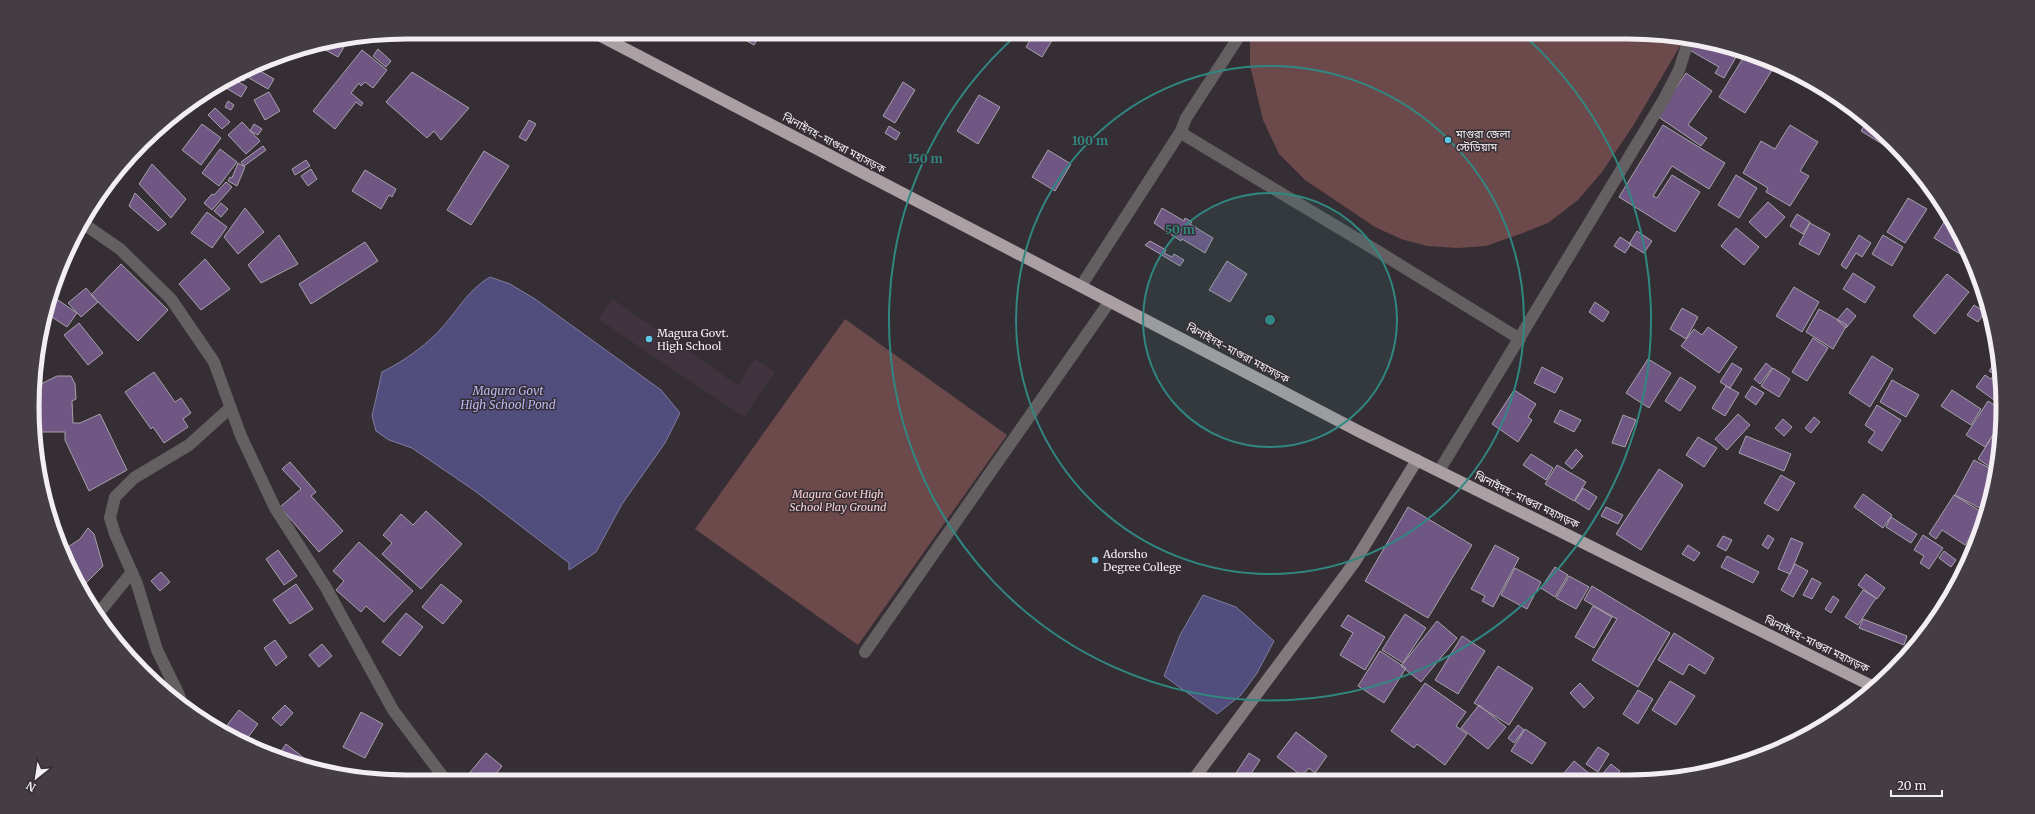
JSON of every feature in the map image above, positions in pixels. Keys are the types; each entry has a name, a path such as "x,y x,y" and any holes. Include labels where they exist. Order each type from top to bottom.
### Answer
{"highway":[{"name":"ঝিনাইদহ-মাগুরা মহাসড়ক","path":"606,39 1417,460 1870,685"}],"main road":[{"path":"1197,775 1354,563 1417,460"}],"street":[{"path":"1081,286 1237,39"},
{"path":"1439,471 1664,99 1679,70 1687,44"},
{"path":"1181,130 1193,141 1379,252 1520,339"},
{"path":"87,226 120,249 171,299 214,362 241,436 275,508 325,586 393,710 442,775"},
{"path":"865,652 1110,301"},
{"path":"179,696 157,650 137,584 115,534 110,518 115,497 134,478 189,444 230,408"},
{"path":"101,610 132,572"}],"shaded area":[{"name":"Magura Govt. High School","path":"612,299 738,385 755,359 775,372 744,417 598,319"}],"green space":[{"name":"মাগুরা জেলা স্টেডিয়াম","path":"1250,39 1628,39 1682,43 1633,126 1602,172 1578,200 1548,223 1523,233 1486,246 1458,248 1427,246 1401,239 1375,227 1305,180 1279,154 1263,120 1250,65"},
{"name":"Magura Govt High School Play Ground","path":"845,319 1007,435 858,645 695,529"}],"water":[{"name":"Magura Govt High School Pond","path":"490,277 510,284 535,299 661,390 680,413 665,443 622,504 596,552 569,570 569,563 475,491 412,448 389,440 376,431 372,416 382,372 411,355 431,339 444,326 474,289"},
{"path":"1203,595 1236,607 1274,641 1257,673 1241,695 1217,714 1164,676 1180,635"}],"building":[{"path":"743,39 758,39 754,45"},
{"path":"1031,39 1053,39 1042,57 1026,47"},
{"path":"346,44 338,57 324,49"},
{"path":"1688,44 1737,56 1724,78 1715,73 1719,67 1686,48"},
{"path":"378,49 391,61 386,67 373,56"},
{"path":"362,50 387,70 373,88 365,82 361,86 359,83 351,93 363,103 361,106 356,102 335,129 313,111"},
{"path":"1743,58 1773,69 1745,113 1719,97"},
{"path":"259,70 274,79 268,89 249,78 252,74"},
{"path":"412,72 469,108 441,140 434,131 427,138 386,102"},
{"path":"1686,73 1712,91 1688,125 1707,138 1701,146 1657,116"},
{"path":"247,76 244,81 240,79"},
{"path":"237,81 247,87 241,97 226,88"},
{"path":"903,82 915,90 895,123 883,116"},
{"path":"269,92 280,111 265,120 254,100"},
{"path":"979,95 1000,107 978,144 957,131"},
{"path":"228,101 234,105 231,110 225,107"},
{"path":"215,108 230,122 222,129 208,115"},
{"path":"529,120 536,124 526,141 519,137"},
{"path":"242,122 260,141 246,154 228,135"},
{"path":"202,124 221,138 201,165 182,150"},
{"path":"254,124 262,129 258,135 250,131"},
{"path":"1663,125 1725,163 1709,189 1672,166 1653,196 1657,198 1672,175 1700,192 1675,232 1619,197"},
{"path":"1790,125 1818,142 1800,171 1809,176 1790,206 1766,192 1768,188 1743,173 1761,141 1775,149"},
{"path":"1865,125 1889,148 1861,131"},
{"path":"889,126 900,133 896,140 885,133"},
{"path":"263,146 266,150 244,166 241,162"},
{"path":"220,149 237,162 219,186 202,173"},
{"path":"1048,150 1071,164 1055,191 1032,177"},
{"path":"484,151 509,166 471,225 447,210"},
{"path":"306,160 310,166 295,175 292,169"},
{"path":"238,163 245,167 237,186 228,181 230,177 232,178"},
{"path":"152,164 186,199 171,218 139,184"},
{"path":"311,169 317,179 308,186 301,176"},
{"path":"365,170 396,189 392,197 389,195 381,209 352,191"},
{"path":"1736,175 1757,188 1739,218 1718,205"},
{"path":"226,182 232,187 212,210 204,203"},
{"path":"135,193 166,224 158,231 129,206"},
{"path":"1908,198 1927,209 1905,243 1887,232"},
{"path":"1768,202 1785,217 1766,238 1749,222"},
{"path":"221,203 228,209 221,217 214,211"},
{"path":"245,208 264,232 238,254 224,237"},
{"path":"1162,208 1184,221 1185,218 1192,222 1190,224 1213,238 1205,253 1182,239 1181,241 1154,223"},
{"path":"207,212 227,227 212,248 191,233"},
{"path":"1797,214 1810,222 1803,234 1790,226"},
{"path":"1945,220 1963,256 1934,238"},
{"path":"1810,223 1830,234 1819,255 1799,244"},
{"path":"1736,228 1759,247 1744,265 1721,246"},
{"path":"1637,231 1652,241 1644,253 1629,244"},
{"path":"279,235 298,264 261,283 248,265"},
{"path":"1859,235 1871,243 1862,257 1856,253 1846,269 1841,265"},
{"path":"1883,235 1903,247 1892,266 1872,254"},
{"path":"1620,237 1631,244 1625,253 1614,246"},
{"path":"1150,241 1166,250 1164,253 1172,257 1174,254 1184,260 1180,266 1145,245"},
{"path":"365,242 378,261 311,304 299,284"},
{"path":"205,259 230,289 201,310 179,284"},
{"path":"1227,261 1247,274 1230,302 1209,290"},
{"path":"121,264 168,310 138,341 91,295"},
{"path":"1853,273 1875,287 1865,303 1843,289"},
{"path":"1947,274 1969,292 1935,334 1913,316"},
{"path":"1794,287 1819,302 1802,332 1776,316"},
{"path":"86,288 98,302 81,317 68,303"},
{"path":"56,299 77,313 67,327 51,316"},
{"path":"1595,302 1609,312 1603,322 1589,312"},
{"path":"1974,305 1983,310 1984,314 1978,322 1967,315"},
{"path":"1682,308 1698,317 1686,339 1670,329"},
{"path":"1847,308 1856,316 1846,328 1837,320"},
{"path":"1819,309 1847,325 1833,349 1806,332"},
{"path":"79,323 103,353 88,365 64,335"},
{"path":"1708,327 1737,347 1719,373 1681,346 1694,329 1702,335"},
{"path":"1813,338 1828,348 1807,381 1792,372"},
{"path":"1872,356 1893,369 1870,407 1849,393"},
{"path":"1648,359 1671,373 1649,408 1626,393"},
{"path":"1732,363 1742,369 1730,388 1720,382"},
{"path":"1766,363 1772,368 1760,384 1754,379"},
{"path":"1993,364 1994,374 1989,371"},
{"path":"1542,367 1563,378 1555,393 1534,383"},
{"path":"1773,368 1790,379 1779,397 1761,386"},
{"path":"154,372 175,402 181,398 191,413 183,419 188,427 164,443 153,427 151,429 125,392"},
{"path":"1985,375 1991,379 1994,375 1996,401 1976,387"},
{"path":"57,376 71,376 75,384 76,399 72,401 73,423 80,423 100,414 127,470 89,491 65,440 65,432 41,432 41,384"},
{"path":"1680,377 1696,387 1680,411 1665,401"},
{"path":"1892,380 1919,395 1906,417 1880,402"},
{"path":"1726,386 1739,393 1725,416 1712,408"},
{"path":"1752,386 1764,393 1756,405 1745,397"},
{"path":"1514,390 1536,404 1528,417 1532,420 1518,442 1492,424"},
{"path":"1952,390 1981,409 1971,425 1941,406"},
{"path":"1988,401 1996,406 1995,431 1985,447 1966,435"},
{"path":"1877,405 1901,420 1882,451 1868,442 1875,432 1865,425"},
{"path":"1560,410 1581,420 1574,432 1554,422"},
{"path":"1738,414 1750,425 1727,450 1715,439"},
{"path":"1623,415 1636,420 1625,447 1612,443"},
{"path":"1814,417 1820,422 1811,433 1805,428"},
{"path":"1783,419 1792,427 1784,436 1775,428"},
{"path":"1995,432 1991,468 1978,459"},
{"path":"1746,436 1791,454 1784,471 1739,453"},
{"path":"1698,437 1717,448 1704,467 1686,455"},
{"path":"1576,449 1583,456 1572,469 1565,463"},
{"path":"1531,454 1553,468 1546,480 1523,465"},
{"path":"1974,460 1991,469 1981,509 1955,495"},
{"path":"290,462 316,492 311,496 343,531 319,552 280,507 301,489 282,469"},
{"path":"1557,465 1586,482 1574,501 1545,484"},
{"path":"1659,469 1683,485 1641,550 1616,534"},
{"path":"1781,475 1795,483 1778,511 1764,503"},
{"path":"1583,488 1597,497 1589,510 1575,501"},
{"path":"1863,494 1892,515 1883,528 1854,507"},
{"path":"1954,495 1980,511 1974,531 1965,545 1942,530 1936,539 1929,534"},
{"path":"1408,507 1472,545 1428,618 1365,581"},
{"path":"1606,507 1623,515 1618,524 1601,516"},
{"path":"426,511 462,544 421,589 382,554 392,543 383,535 401,514 413,525"},
{"path":"1891,517 1917,534 1911,543 1886,527"},
{"path":"88,528 94,534 103,566 85,584 67,548 80,539"},
{"path":"1768,535 1774,539 1768,549 1762,545"},
{"path":"1923,535 1943,548 1929,569 1920,563 1924,556 1914,550"},
{"path":"1723,536 1732,540 1726,551 1717,546"},
{"path":"1791,538 1803,543 1790,574 1778,569"},
{"path":"359,542 413,591 384,622 366,606 361,612 336,590 344,581 333,571"},
{"path":"1495,545 1519,558 1493,607 1482,601 1485,596 1471,589"},
{"path":"1688,545 1700,553 1694,561 1682,554"},
{"path":"278,550 297,576 284,585 266,559"},
{"path":"1944,551 1956,560 1951,567 1939,558"},
{"path":"1727,556 1759,572 1753,583 1721,567"},
{"path":"1795,564 1808,571 1793,597 1781,590"},
{"path":"1555,567 1568,575 1555,597 1541,588"},
{"path":"1515,568 1541,582 1527,609 1501,595"},
{"path":"161,572 170,582 160,591 151,581"},
{"path":"1866,574 1885,588 1877,599 1858,585"},
{"path":"1569,576 1589,587 1576,609 1556,598"},
{"path":"1812,578 1821,583 1812,599 1803,595"},
{"path":"296,584 313,609 290,624 273,600"},
{"path":"441,584 462,601 443,624 422,607"},
{"path":"1592,586 1670,633 1638,687 1592,660 1617,619 1584,600"},
{"path":"1863,590 1876,598 1858,625 1845,617"},
{"path":"1833,596 1839,600 1831,613 1825,609"},
{"path":"1593,606 1612,617 1594,648 1575,637"},
{"path":"406,613 423,627 400,656 382,642"},
{"path":"1405,614 1426,628 1403,663 1382,650"},
{"path":"1348,615 1385,637 1365,670 1340,655 1353,633 1341,626"},
{"path":"1863,619 1907,636 1904,645 1859,628"},
{"path":"1437,621 1457,638 1421,682 1401,666"},
{"path":"1674,633 1714,658 1705,674 1689,664 1683,675 1658,660"},
{"path":"1462,636 1485,651 1458,694 1435,680"},
{"path":"275,640 287,657 276,666 264,648"},
{"path":"322,644 332,656 319,667 309,655"},
{"path":"1380,651 1406,668 1384,703 1358,686"},
{"path":"1498,666 1533,688 1509,725 1474,703"},
{"path":"1670,681 1695,696 1676,725 1652,710"},
{"path":"1425,683 1466,712 1456,726 1467,734 1445,765 1417,744 1414,748 1391,731"},
{"path":"1580,683 1594,698 1584,708 1570,693"},
{"path":"1638,690 1653,699 1638,724 1623,714"},
{"path":"285,705 293,713 281,726 272,718"},
{"path":"1479,705 1506,727 1488,749 1461,728"},
{"path":"239,710 258,724 247,738 225,727"},
{"path":"361,712 383,724 365,758 343,747"},
{"path":"1518,725 1524,730 1514,743 1508,738"},
{"path":"1525,729 1546,743 1532,764 1511,751"},
{"path":"1296,732 1327,756 1315,773 1309,768 1303,775 1301,775 1277,757"},
{"path":"286,744 308,761 289,755 280,752"},
{"path":"1598,747 1609,754 1598,772 1586,764"},
{"path":"486,753 502,766 495,775 468,775"},
{"path":"1249,753 1260,760 1250,775 1235,775"},
{"path":"1574,761 1591,775 1562,775"},
{"path":"1611,764 1620,771 1616,775 1601,775"}],"place":[{"name":"মাগুরা জেলা স্টেডিয়াম","path":"1448,140"},
{"name":"Magura Govt. High School","path":"649,339"},
{"name":"Adorsho Degree College","path":"1095,560"}]}
